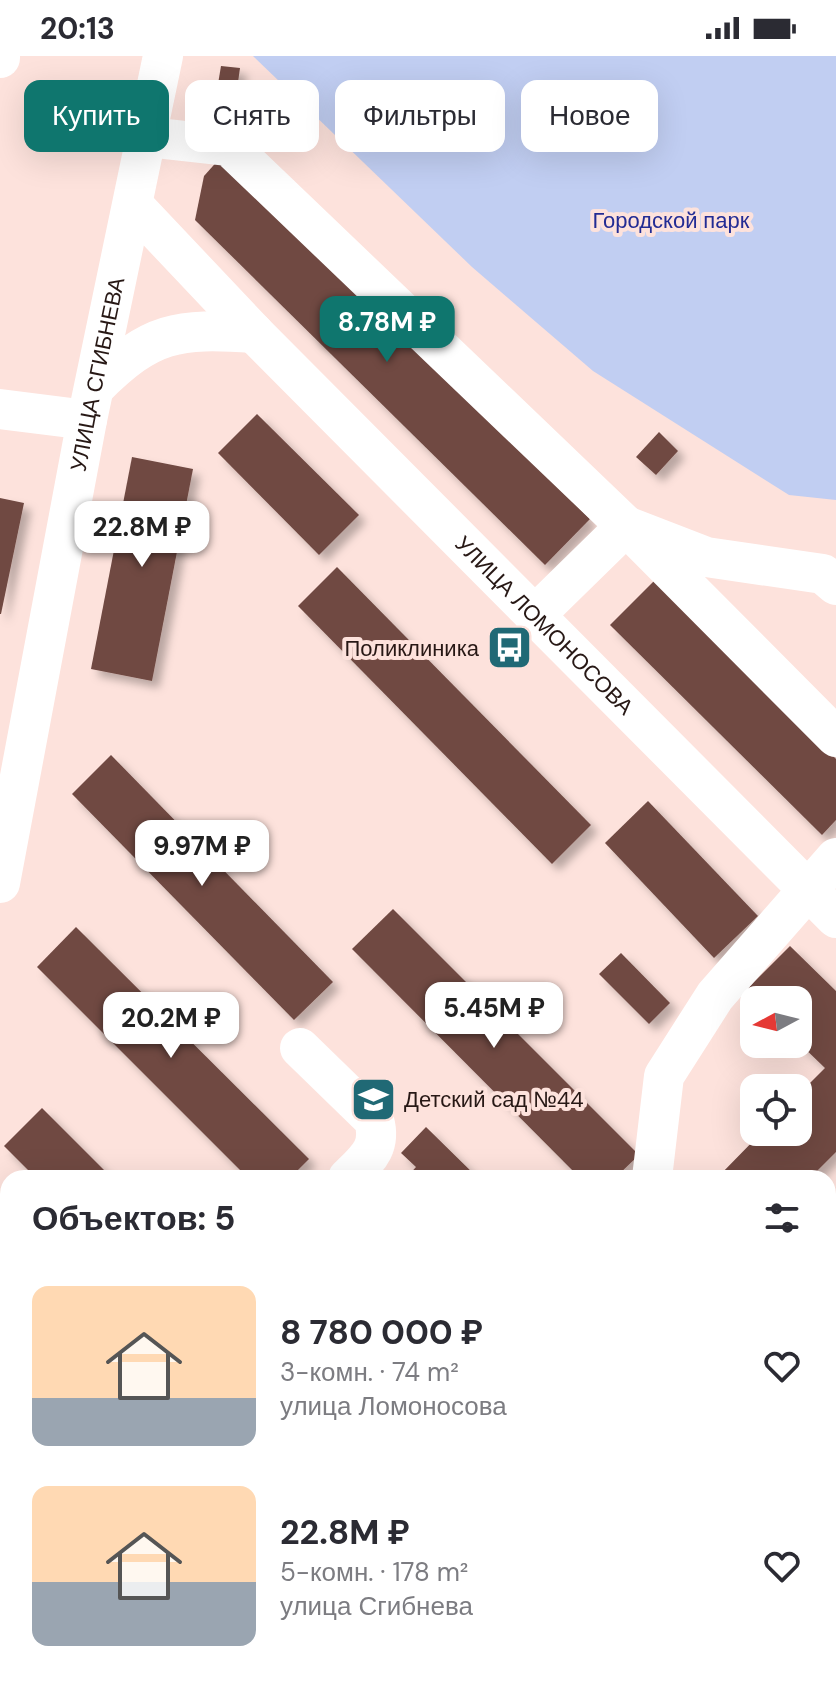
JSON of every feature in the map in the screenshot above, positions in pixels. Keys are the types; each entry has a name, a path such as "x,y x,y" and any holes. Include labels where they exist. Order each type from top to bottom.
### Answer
{"street":[{"name":"УЛИЦА СГИБНЕВА","path":"159,80 163,56"},
{"path":"169,139 229,146 626,526 836,737"},
{"name":"УЛИЦА СГИБНЕВА","path":"0,883 15,708 91,404 145,152"},
{"name":"УЛИЦА ЛОМОНОСОВА","path":"133,205 254,333 836,918"},
{"path":"0,409 91,404 122,360 153,340 196,329 254,333"},
{"path":"626,526 706,557 823,574 836,585"},
{"path":"534,616 626,526"},
{"path":"653,1170 664,1076 715,996 836,858"},
{"path":"300,1048 374,1120 378,1135 376,1146 355,1170"}],"green space":[{"name":"Городской парк","path":"253,56 836,56 836,500 789,495 593,371 472,267 353,152 505,152 505,80 335,80 335,135 319,120 319,80 278,80"}],"building":[{"path":"221,66 240,68 238,80 219,80"},
{"path":"221,157 590,519 545,565 195,220 204,176"},
{"path":"257,414 359,515 319,555 218,453"},
{"path":"659,432 678,451 656,475 636,457"},
{"path":"132,457 193,469 152,681 91,669"},
{"path":"0,498 24,503 1,614 0,614"},
{"path":"337,567 591,825 552,864 298,606"},
{"path":"655,580 836,759 836,820 822,835 610,625"},
{"path":"111,755 333,982 294,1020 72,794"},
{"path":"648,801 758,916 714,958 605,843"},
{"path":"393,909 639,1155 623,1170 572,1170 352,949"},
{"path":"76,927 309,1159 298,1170 240,1170 37,967"},
{"path":"790,946 836,991 836,1152 818,1170 725,1170 748,1146 812,1146 812,1081 825,1068 812,1055 812,986 750,986"},
{"path":"621,953 670,1003 649,1024 599,974"},
{"path":"42,1108 104,1170 28,1170 4,1146"},
{"path":"426,1127 470,1170 413,1170 416,1167 401,1153"}],"place":[{"name":"Поликлиника","path":"510,648"},
{"name":"Детский сад №44","path":"373,1099"}]}
